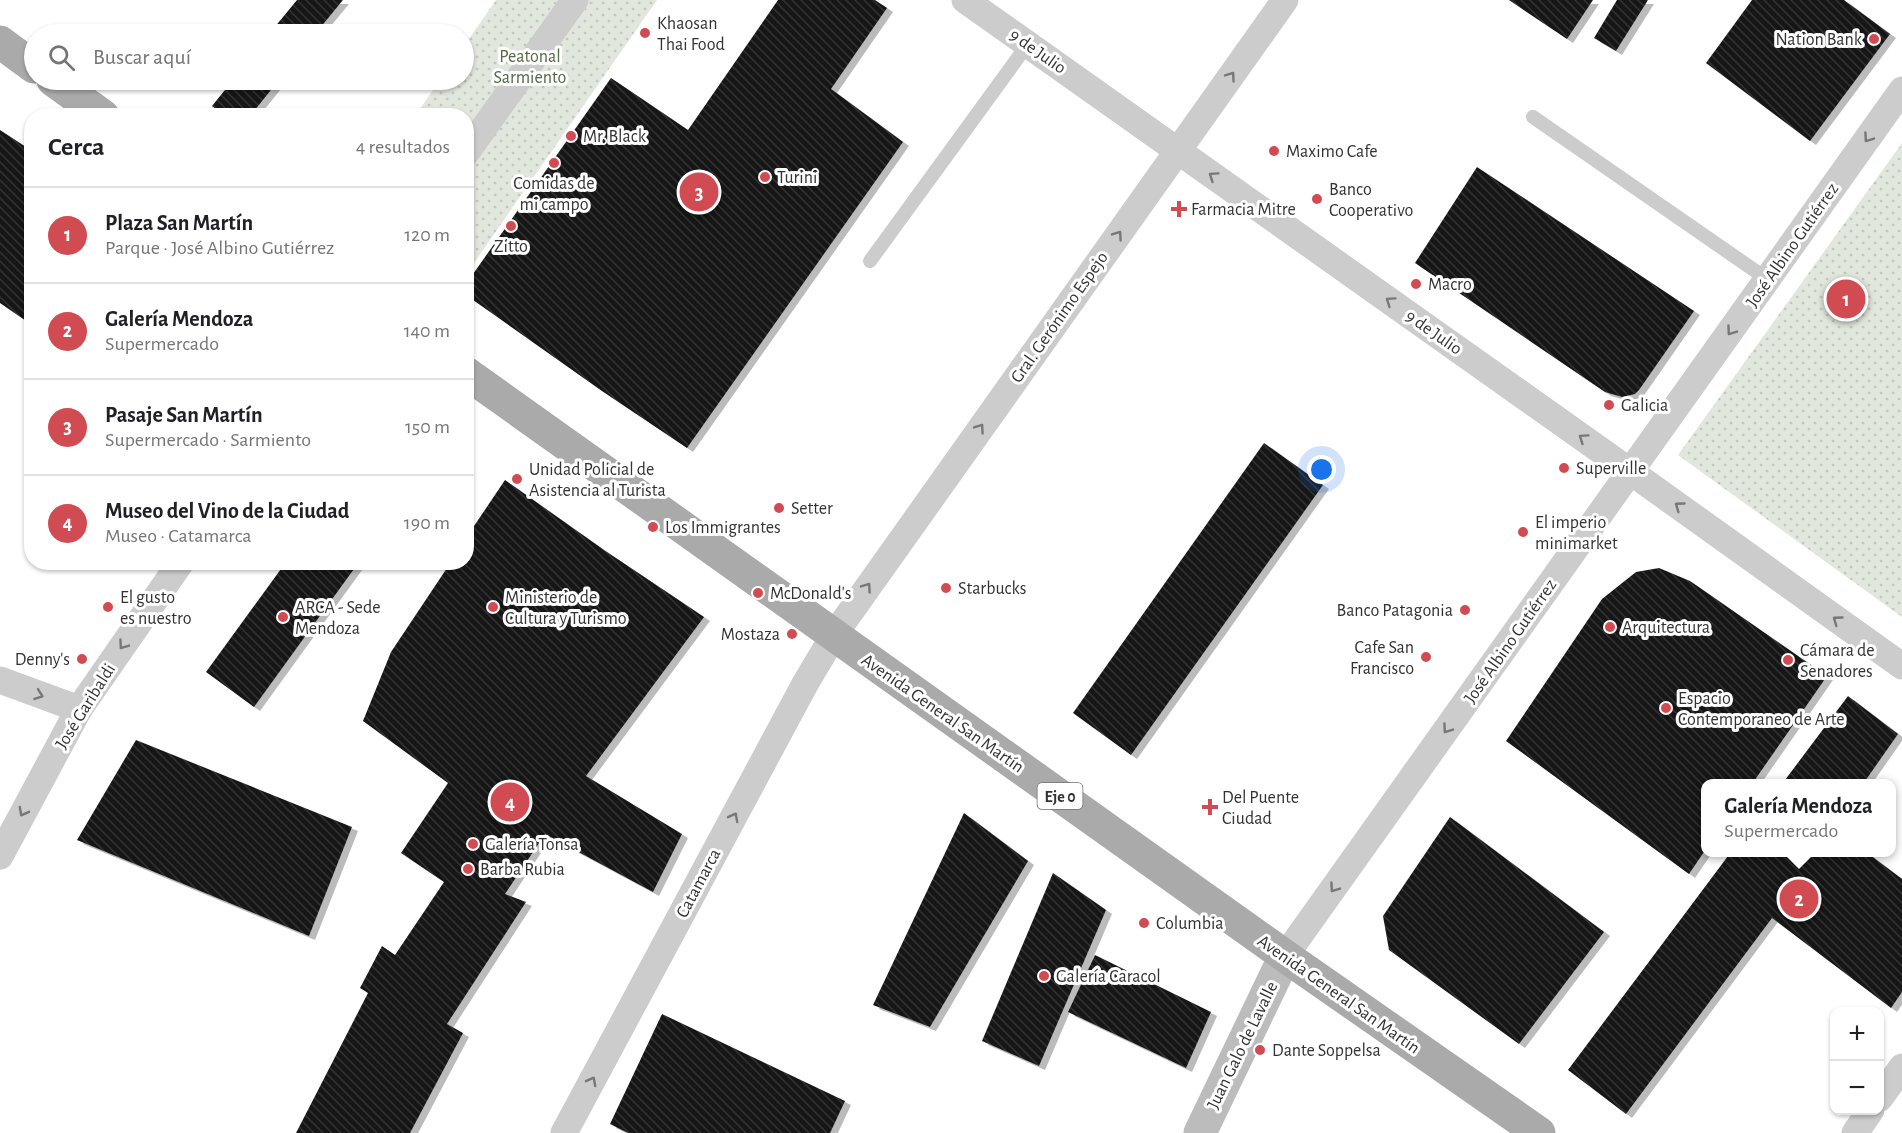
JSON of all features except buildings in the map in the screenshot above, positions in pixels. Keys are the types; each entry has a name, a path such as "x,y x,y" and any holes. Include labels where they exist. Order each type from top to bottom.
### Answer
{"main road":[{"path":"0,42 24,60"},
{"path":"67,90 93,108"},
{"name":"Avenida General San Martín","path":"474,380 1285,956 1539,1133"}],"street":[{"path":"474,142 575,0"},
{"name":"9 de Julio","path":"965,0 1902,666"},
{"name":"Gral. Gerónimo Espejo","path":"834,635 1285,0"},
{"name":"José Albino Gutiérrez","path":"1285,956 1902,90"},
{"name":"José Garibaldi","path":"0,856 79,709 175,570"},
{"name":"Catamarca","path":"564,1133 805,684 834,635"},
{"path":"0,680 79,709"},
{"name":"Juan Galo de Lavalle","path":"1200,1133 1285,956"},
{"path":"1884,1092 1902,1067"},
{"path":"1855,1133 1868,1115"}],"lane":[{"path":"870,261 1028,44"},
{"path":"1533,117 1767,279"}],"green space":[{"name":"Peatonal Sarmiento","path":"496,0 657,0 474,263 474,108 421,108 433,90 474,90 474,32"},
{"path":"1902,143 1902,617 1678,455"}],"place":[{"name":"Khaosan Thai Food","path":"645,33"},
{"name":"Nation Bank","path":"1874,39"},
{"name":"Mr. Black","path":"571,136"},
{"name":"Maximo Cafe","path":"1274,151"},
{"name":"Comidas de mi campo","path":"554,163"},
{"name":"Turini","path":"765,177"},
{"name":"Pasaje San Martín","path":"699,192"},
{"name":"Banco Cooperativo","path":"1317,199"},
{"name":"Farmacia Mitre","path":"1179,209"},
{"name":"Zitto","path":"511,226"},
{"name":"Macro","path":"1416,284"},
{"name":"Plaza San Martín","path":"1846,299"},
{"name":"Galicia","path":"1609,405"},
{"name":"Superville","path":"1564,468"},
{"name":"Unidad Policial de Asistencia al Turista","path":"517,479"},
{"name":"Setter","path":"779,508"},
{"name":"Los Immigrantes","path":"653,527"},
{"name":"El imperio minimarket","path":"1523,532"},
{"name":"Starbucks","path":"946,588"},
{"name":"McDonald's","path":"758,593"},
{"name":"El gusto es nuestro","path":"108,607"},
{"name":"Ministerio de Cultura y Turismo","path":"493,607"},
{"name":"Banco Patagonia","path":"1465,610"},
{"name":"ARCA - Sede Mendoza","path":"283,617"},
{"name":"Arquitectura","path":"1610,627"},
{"name":"Mostaza","path":"792,634"},
{"name":"Cafe San Francisco","path":"1426,657"},
{"name":"Denny's","path":"82,659"},
{"name":"Cámara de Senadores","path":"1788,660"},
{"name":"Espacio Contemporaneo de Arte","path":"1666,708"},
{"name":"Museo del Vino de la Ciudad","path":"510,802"},
{"name":"Del Puente Ciudad","path":"1210,807"},
{"name":"Galería Tonsa","path":"473,844"},
{"name":"Barba Rubia","path":"468,869"},
{"name":"Galería Mendoza","path":"1799,899"},
{"name":"Columbia","path":"1144,923"},
{"name":"Galería Caracol","path":"1044,976"},
{"name":"Dante Soppelsa","path":"1260,1050"}]}
